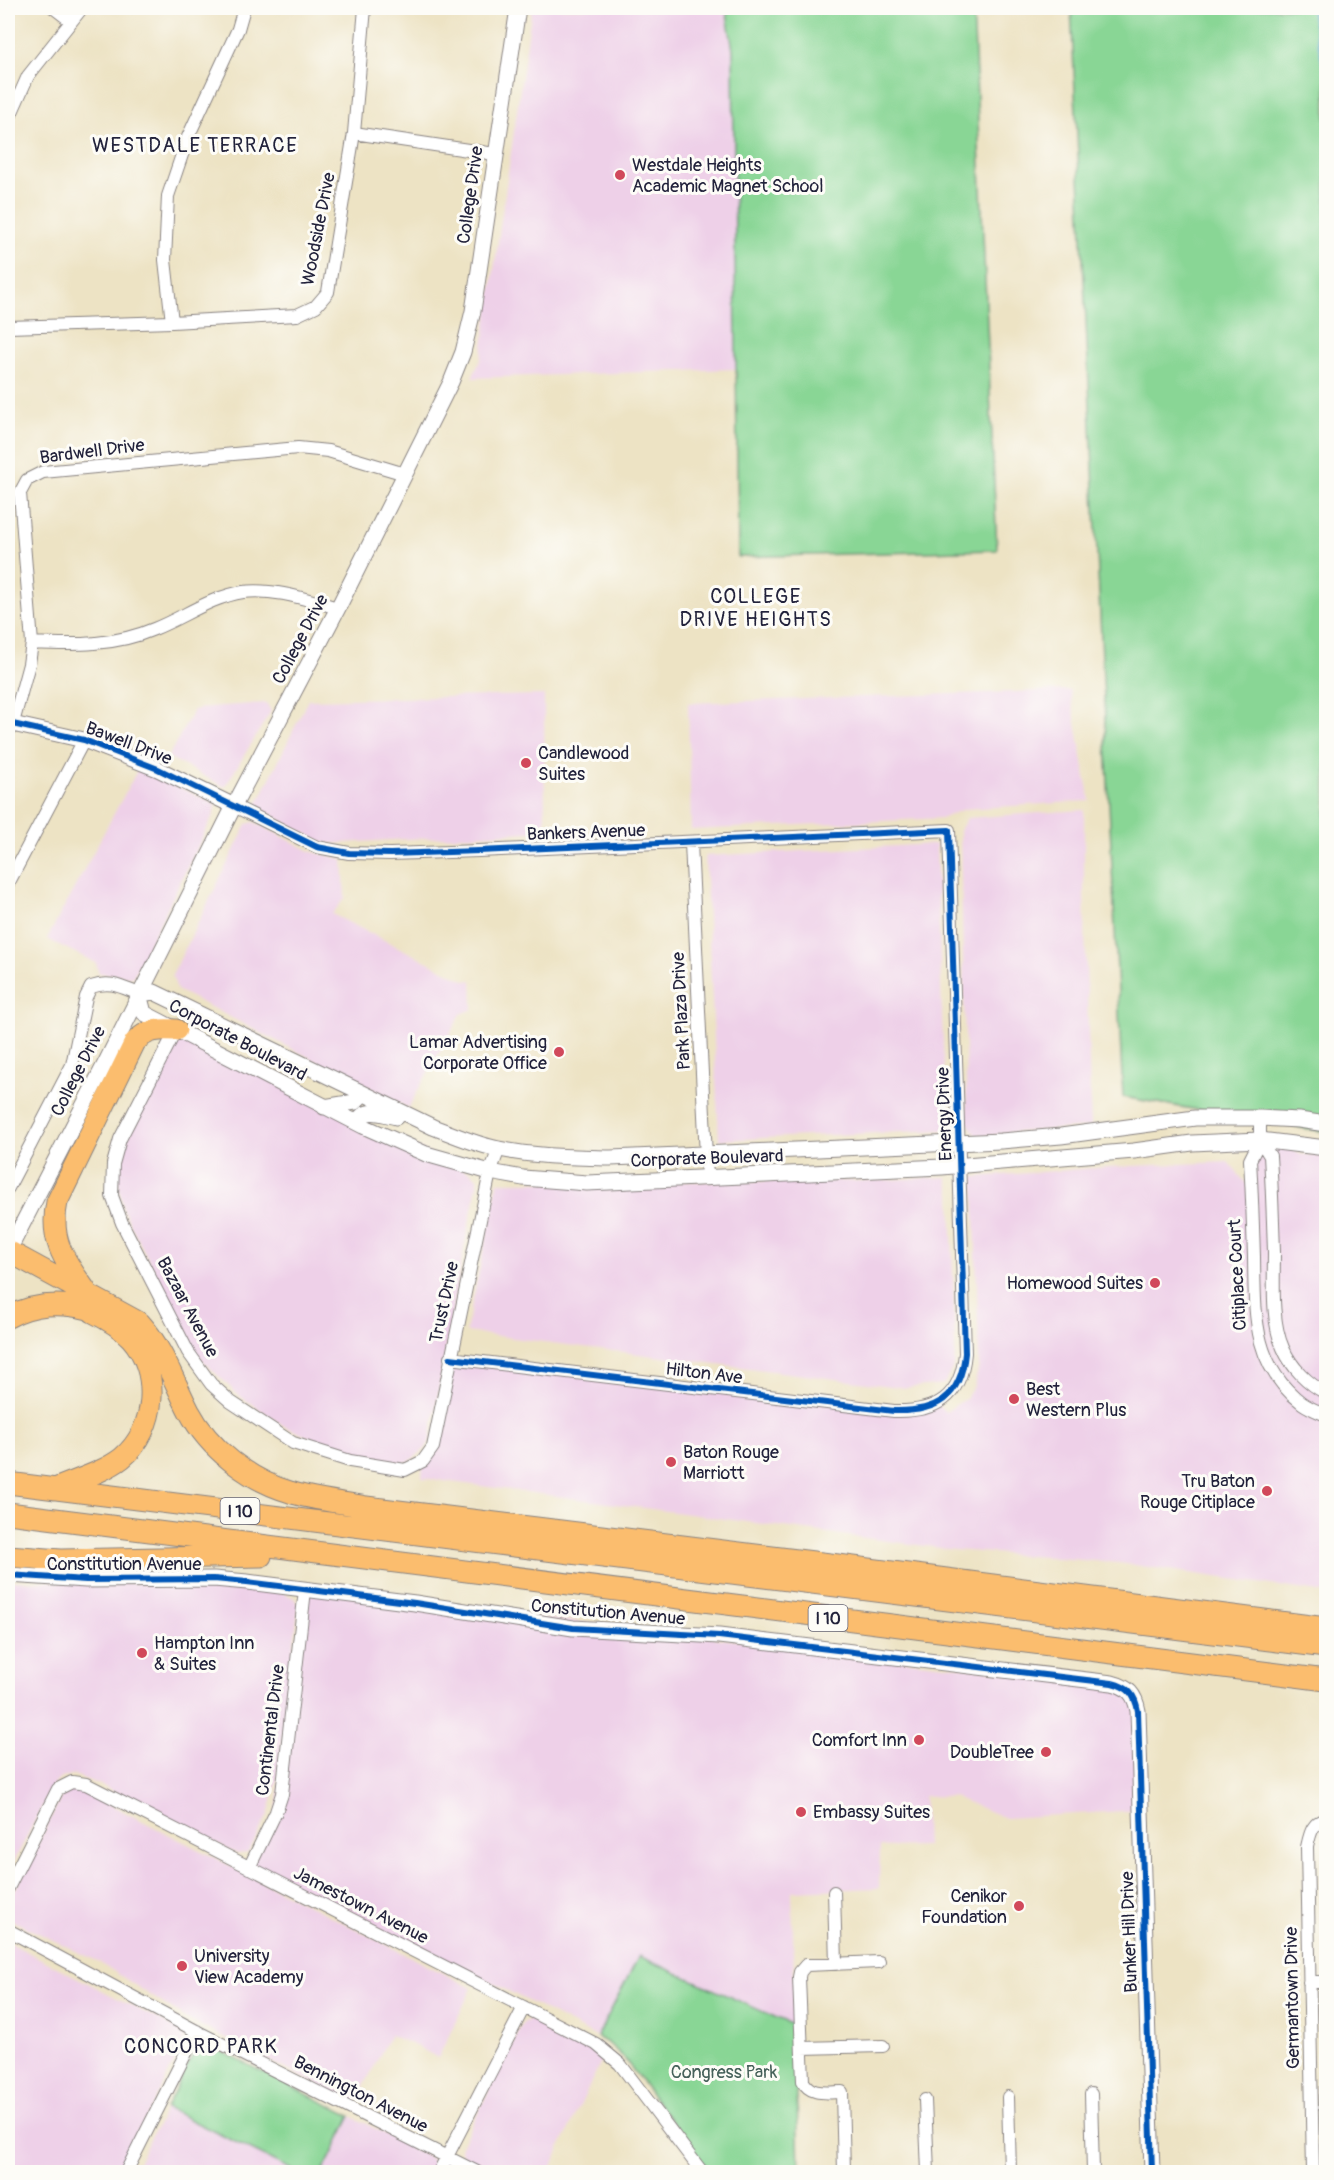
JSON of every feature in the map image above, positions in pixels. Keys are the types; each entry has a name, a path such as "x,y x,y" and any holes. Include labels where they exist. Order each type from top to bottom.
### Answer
{"highway":[{"path":"88,1302 61,1254 54,1227 57,1202 135,1042 140,1036 152,1030 176,1030"},
{"path":"8,1252 88,1302 121,1329 141,1352 151,1380 149,1412 137,1441 122,1458 101,1470 55,1489"},
{"path":"8,1267 88,1302 132,1317 147,1330 190,1414 220,1450 251,1474 291,1492 366,1507 1326,1628"},
{"path":"8,1317 32,1307 88,1302"},
{"name":"I 10","path":"8,1483 1326,1647"},
{"name":"I 10","path":"8,1513 1326,1680"},
{"path":"8,1556 61,1560 330,1554"}],"street":[{"path":"54,8 71,21"},
{"path":"8,121 28,76 82,8"},
{"path":"172,322 165,260 168,196 188,137 238,29 244,8"},
{"name":"Woodside Drive","path":"8,327 172,322 297,315 316,306 328,292 354,133 365,8"},
{"name":"College Drive","path":"8,1252 234,806 338,608 451,382 463,352 473,310 518,8"},
{"path":"354,133 495,154"},
{"name":"Bardwell Drive","path":"10,723 29,664 32,644 20,493 27,480 43,472 298,448 328,451 405,474"},
{"path":"32,644 90,645 125,639 153,630 210,602 243,592 277,592 338,608"},
{"name":"Bawell Drive","path":"10,723 84,740 158,769 234,806"},
{"path":"8,884 84,740"},
{"name":"Bankers Avenue","path":"234,806 318,848 349,853 390,854 691,843 949,830"},
{"name":"Energy Drive","path":"949,830 965,1353 964,1368 950,1394"},
{"name":"Park Plaza Drive","path":"691,843 706,1178"},
{"path":"8,1188 72,1065 86,997 91,987 104,982 139,994"},
{"name":"Corporate Boulevard","path":"1326,1124 1260,1118 1195,1118 1061,1136 960,1144 611,1158 551,1157 476,1143 363,1094 154,992 139,994 144,1012 357,1123 426,1154 490,1172 523,1178 587,1183 961,1166 1134,1151 1192,1143 1260,1140 1326,1148"},
{"name":"Bazaar Avenue","path":"176,1030 120,1139 113,1164 112,1196 122,1223 188,1352 211,1384 293,1443 372,1467 405,1470 423,1461"},
{"path":"252,1070 272,1050"},
{"path":"324,1107 355,1102 363,1094"},
{"path":"357,1123 363,1114 370,1112 415,1118"},
{"name":"Citiplace Court","path":"1260,1118 1260,1140 1250,1160 1258,1339 1277,1379 1302,1404 1326,1415"},
{"name":"Citiplace Court","path":"1260,1140 1270,1156 1274,1293 1278,1334 1293,1366 1314,1387 1326,1393"},
{"name":"Trust Drive","path":"423,1461 433,1447 490,1172 499,1149"},
{"path":"810,1173 811,1164 831,1149"},
{"path":"523,1178 530,1165 551,1157"},
{"path":"1254,1254 1274,1253"},
{"path":"1269,1365 1286,1354"},
{"name":"Hilton Ave","path":"450,1358 894,1411 925,1410 937,1405 950,1394"},
{"name":"Constitution Avenue","path":"8,1575 87,1580 214,1579 399,1601 573,1628 719,1636 1112,1683 1124,1686 1132,1692"},
{"name":"Continental Drive","path":"249,1868 276,1812 282,1794 305,1590"},
{"name":"Bunker Hill Drive","path":"1132,1692 1138,1711 1152,2172"},
{"name":"Jamestown Avenue","path":"8,1888 55,1793 63,1785 72,1782 90,1786 596,2044 615,2059 702,2172"},
{"name":"Germantown Drive","path":"1313,2172 1307,1847 1314,1825 1326,1819"},
{"path":"834,1892 836,1964"},
{"name":"Bennington Avenue","path":"8,1930 197,2031 477,2172"},
{"path":"844,2172 842,2092 813,2092 805,2086 800,1972 806,1965 879,1962"},
{"path":"1310,1982 1326,1982"},
{"path":"440,2172 524,2007"},
{"path":"126,2172 197,2031"},
{"path":"802,2048 883,2046"},
{"path":"1090,2094 1093,2172"},
{"path":"1008,2097 1010,2172"},
{"path":"925,2100 928,2172"}],"shaded area":[{"path":"532,8 726,8 733,50 736,369 472,378 481,359"},
{"path":"1070,690 1090,801 964,809 943,818 691,830 688,703"},
{"path":"544,695 545,831 325,844 256,807 308,700"},
{"path":"266,703 271,711 225,787 168,757 194,710"},
{"path":"138,769 216,804 214,814 133,977 99,973 96,963 47,939"},
{"path":"1084,810 1084,896 1091,1127 1003,1133 994,1136 976,1135 967,1122 960,830 967,818"},
{"path":"254,822 312,852 343,859 345,898 332,914 466,981 472,980 473,1009 461,1014 408,1108 177,990 172,975 247,824"},
{"path":"936,844 946,1130 719,1140 705,856"},
{"path":"189,1042 472,1173 477,1178 430,1441 425,1449 410,1461 398,1464 357,1459 284,1426 237,1394 199,1357 123,1209 117,1176 124,1144 174,1045"},
{"path":"1250,1147 1287,1147 1301,1154 1326,1157 1326,1593 1120,1563 955,1550 422,1478 423,1461 433,1447 450,1358 894,1411 937,1405 946,1412 966,1398 974,1386 979,1366 974,1177 1109,1167 1228,1162 1251,1189"},
{"path":"947,1177 951,1194 955,1352 954,1365 944,1384 906,1388 466,1332 498,1182 860,1181"},
{"path":"8,1581 194,1584 280,1591 294,1598 298,1610 277,1782 268,1815 248,1853 237,1854 103,1786 74,1775 61,1778 54,1784 8,1873"},
{"path":"305,1590 1124,1686 1136,1701 1141,1810 1006,1818 954,1797 924,1796 926,1846 880,1847 879,1888 792,1891 795,2026 639,1957 597,2037 489,1981 479,1984 249,1868 276,1812"},
{"path":"79,1789 472,1988 438,2058 390,2035 355,2104 185,2018 101,1963 11,1920 8,1916 8,1904 61,1797 71,1790"},
{"path":"8,1942 177,2029 184,2035 184,2044 118,2172 8,2172"},
{"path":"531,2019 580,2042 603,2057 549,2172 490,2172 464,2159 460,2148 522,2025"},
{"path":"166,2108 296,2172 133,2172"},
{"path":"351,2116 429,2157 435,2164 432,2172 323,2172"}],"green space":[{"path":"726,8 973,8 997,550 738,557 733,50"},
{"path":"1071,8 1326,8 1326,1132 1123,1097"},
{"name":"Congress Park","path":"639,1956 795,2026 799,2172 710,2172 623,2057 597,2037"},
{"path":"206,2044 351,2116 323,2172 296,2172 166,2108 197,2047"}],"waterway":[{"path":"1311,8 1326,76"}],"cycle path":[{"path":"8,723 84,740 158,769 317,847 349,853 479,851 949,830 965,1353 963,1368 952,1391 934,1405 909,1411 894,1411 450,1358"},
{"path":"8,1575 86,1580 214,1579 247,1582 415,1603 573,1628 719,1636 1112,1683 1122,1687 1133,1696 1138,1711 1152,2172"}],"place":[{"name":"Westdale Heights Academic Magnet School","path":"620,175"},
{"name":"Candlewood Suites","path":"526,763"},
{"name":"Lamar Advertising Corporate Office","path":"559,1052"},
{"name":"Homewood Suites","path":"1155,1283"},
{"name":"Best Western Plus","path":"1014,1399"},
{"name":"Baton Rouge Marriott","path":"671,1462"},
{"name":"Tru Baton Rouge Citiplace","path":"1267,1491"},
{"name":"Hampton Inn & Suites","path":"142,1653"},
{"name":"Comfort Inn","path":"919,1740"},
{"name":"DoubleTree","path":"1046,1752"},
{"name":"Embassy Suites","path":"801,1812"},
{"name":"Cenikor Foundation","path":"1019,1906"},
{"name":"University View Academy","path":"182,1966"}],"district":[{"name":"WESTDALE TERRACE","path":"195,145"},
{"name":"COLLEGE DRIVE HEIGHTS","path":"756,608"},
{"name":"CONCORD PARK","path":"201,2046"}]}
